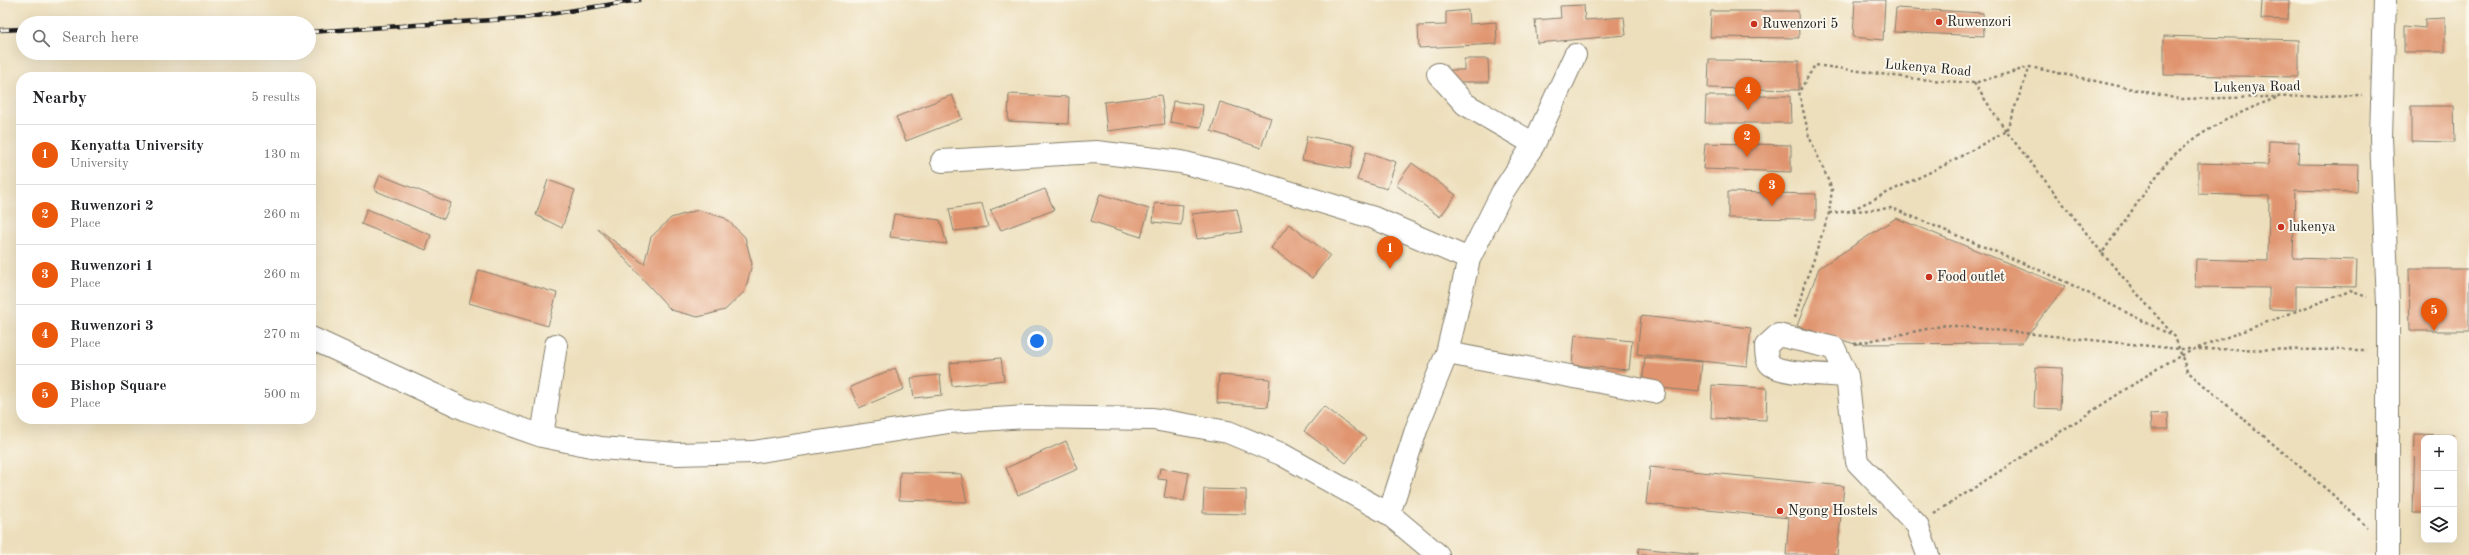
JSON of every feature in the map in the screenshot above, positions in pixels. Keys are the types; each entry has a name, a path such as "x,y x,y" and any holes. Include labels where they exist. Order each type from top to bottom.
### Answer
{"lane":[{"path":"2385,0 2381,95 2383,225 2388,304 2388,551"},
{"path":"1389,514 1417,427 1447,353 1469,259 1502,193 1534,144 1575,55"},
{"path":"1438,74 1465,104 1534,144"},
{"path":"942,161 1096,152 1181,162 1236,176 1374,218 1469,259"},
{"path":"1847,376 1788,371 1771,366 1767,360 1766,346 1778,334 1834,348 1847,376 1857,462 1917,525 1928,555"},
{"path":"316,340 467,410 542,436 601,448 677,454 753,452 949,422 1028,417 1153,419 1228,432 1281,454 1389,514 1438,555"},
{"path":"542,436 556,345"},
{"path":"1447,353 1654,392"}],"path":[{"name":"Lukenya Road","path":"1795,320 1804,282 1813,262 1829,213 1832,189 1809,136 1799,92 1816,65 1917,79 1974,83 2030,67 2179,99 2381,95"},
{"path":"1845,213 1946,165 2006,131 2030,67"},
{"path":"1974,83 2006,131 2102,253 2175,337 2187,371 2332,494 2388,551"},
{"path":"2102,253 2165,164 2177,150 2240,112 2278,97"},
{"path":"1829,213 1845,213 1892,208 2058,278 2175,337"},
{"path":"1917,525 2166,363 2195,349 2350,291 2388,304"},
{"path":"1834,348 1946,325 2179,350 2388,350"}],"building":[{"path":"1855,0 1885,0 1883,40 1853,37"},
{"path":"2262,0 2289,0 2288,20 2261,19"},
{"path":"1584,5 1585,20 1624,17 1626,35 1537,43 1535,20 1561,18 1560,6"},
{"name":"Ruwenzori","path":"1896,8 1983,13 1984,36 1894,32"},
{"path":"1468,10 1469,24 1496,22 1497,44 1419,48 1418,26 1446,25 1446,12"},
{"name":"Ruwenzori 5","path":"1711,11 1798,11 1799,38 1710,37"},
{"path":"2445,18 2445,52 2404,52 2404,26 2425,28 2425,19"},
{"path":"2164,36 2299,40 2299,77 2164,75"},
{"path":"1464,59 1488,59 1489,82 1450,82 1449,70 1464,70"},
{"path":"1709,60 1799,61 1799,90 1708,88"},
{"path":"1009,94 1069,97 1068,124 1008,121"},
{"path":"952,95 962,119 906,141 896,117"},
{"path":"1161,95 1165,124 1107,131 1104,102"},
{"path":"1706,96 1790,96 1791,123 1705,123"},
{"path":"1173,101 1203,105 1201,127 1170,122"},
{"path":"1220,102 1271,118 1261,148 1211,131"},
{"path":"2411,106 2454,106 2455,142 2411,141"},
{"path":"1307,136 1355,145 1350,169 1302,160"},
{"name":"lukenya","path":"2269,141 2299,142 2298,164 2358,165 2357,192 2295,190 2293,258 2357,260 2356,287 2296,286 2296,310 2269,309 2269,288 2195,287 2196,259 2268,261 2269,196 2198,194 2198,163 2268,165"},
{"path":"1705,143 1791,145 1791,172 1703,169"},
{"path":"1366,152 1396,162 1387,189 1357,180"},
{"path":"1412,163 1456,195 1440,217 1396,185"},
{"path":"380,175 451,203 444,219 374,190"},
{"path":"548,180 575,190 562,228 536,215"},
{"path":"1045,189 1054,210 1001,230 990,210"},
{"path":"1728,192 1816,194 1816,219 1728,218"},
{"path":"1100,194 1149,209 1141,237 1091,221"},
{"path":"1155,203 1183,205 1181,225 1153,222"},
{"path":"982,204 988,227 954,231 949,209"},
{"path":"367,209 431,235 426,250 361,224"},
{"path":"1237,209 1242,232 1197,239 1192,214"},
{"path":"698,210 725,218 745,237 752,264 745,291 725,310 698,317 671,310 597,228 644,264 651,237 671,218"},
{"path":"894,214 940,220 947,244 890,237"},
{"name":"Food outlet","path":"1896,218 2065,286 2022,343 1855,344 1797,326 1819,268"},
{"path":"1289,224 1330,255 1312,278 1271,248"},
{"path":"2409,269 2469,269 2469,331 2410,331"},
{"path":"479,270 557,293 548,326 469,303"},
{"path":"1641,316 1751,328 1747,366 1637,354"},
{"path":"1575,335 1632,341 1629,370 1572,365"},
{"path":"1645,357 1702,362 1699,392 1642,386"},
{"path":"1001,358 1004,380 952,386 950,363"},
{"path":"2036,367 2062,368 2060,409 2034,408"},
{"path":"895,368 904,389 859,408 850,387"},
{"path":"940,375 942,395 914,398 911,378"},
{"path":"1219,375 1270,379 1268,407 1217,403"},
{"path":"1712,385 1767,388 1766,420 1711,418"},
{"path":"1324,406 1366,438 1346,463 1304,431"},
{"path":"2168,413 2169,429 2151,429 2150,414"},
{"path":"2415,434 2453,435 2421,435 2421,513 2413,513"},
{"path":"1066,441 1078,469 1018,495 1006,468"},
{"name":"Ngong Hostels","path":"1650,467 1844,486 1837,555 1786,555 1789,518 1646,504"},
{"path":"1160,468 1189,473 1184,501 1164,497 1167,480 1158,479"},
{"path":"900,472 961,474 967,502 899,500"},
{"path":"1204,489 1246,490 1246,514 1203,513"},
{"path":"1639,548 1698,554 1698,555 1638,555"}],"railway":[{"path":"316,32 524,18 639,0"},
{"path":"0,30 16,29"}],"place":[{"name":"Ruwenzori","path":"1939,22"},
{"name":"Ruwenzori 5","path":"1754,24"},
{"name":"Ruwenzori 3","path":"1748,110"},
{"name":"Ruwenzori 2","path":"1747,157"},
{"name":"Ruwenzori 1","path":"1772,206"},
{"name":"lukenya","path":"2281,227"},
{"name":"Kenyatta University","path":"1390,269"},
{"name":"Food outlet","path":"1929,277"},
{"name":"Bishop Square","path":"2434,331"},
{"name":"Ngong Hostels","path":"1780,511"}]}
